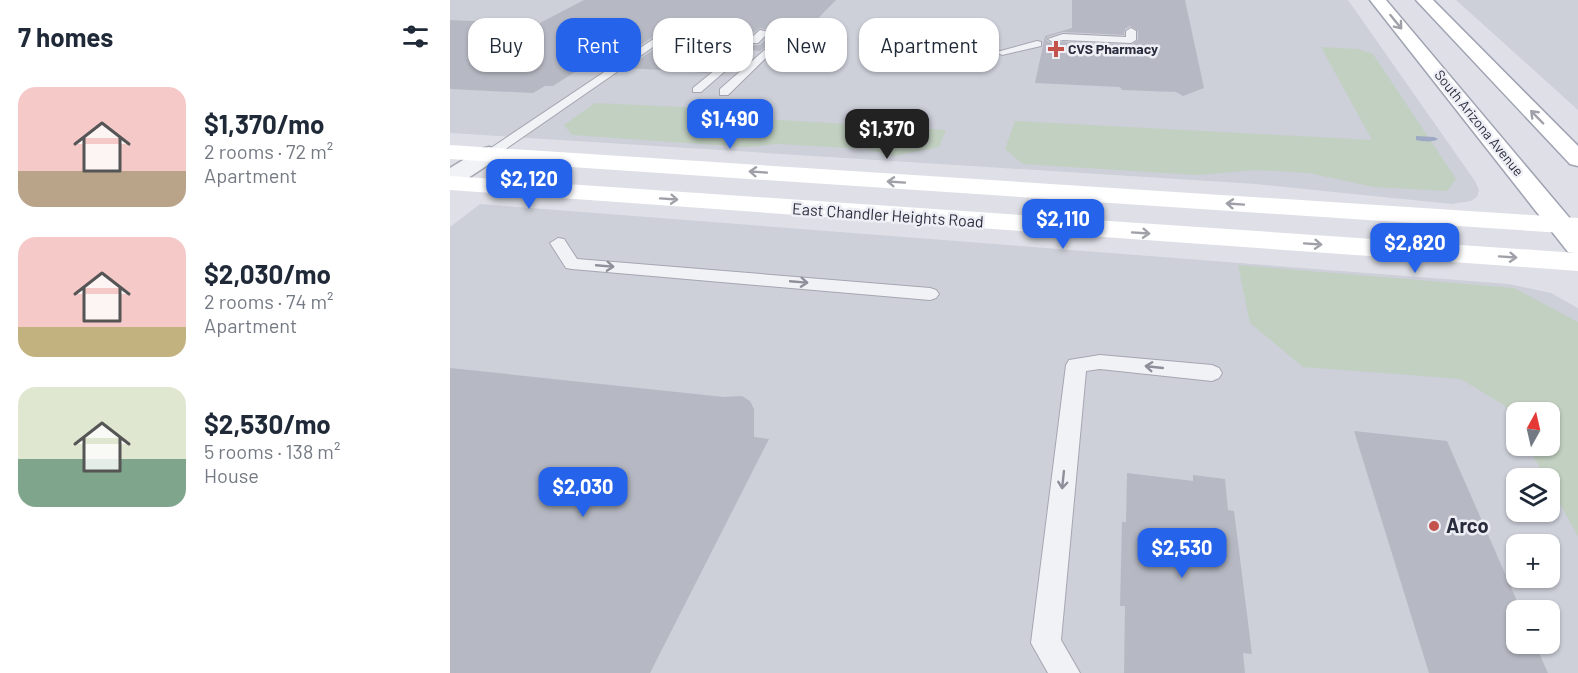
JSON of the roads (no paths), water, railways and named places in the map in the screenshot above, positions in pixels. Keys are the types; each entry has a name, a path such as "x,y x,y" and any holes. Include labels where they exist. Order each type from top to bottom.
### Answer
{"main road":[{"name":"South Arizona Avenue","path":"1378,0 1573,232"},
{"path":"1424,0 1578,159"},
{"name":"East Chandler Heights Road","path":"450,152 1573,232"},
{"path":"610,194 642,165"},
{"name":"East Chandler Heights Road","path":"450,181 1578,262"}],"street":[{"path":"450,181 489,154"}],"lane":[{"path":"1053,39 1063,37 1131,40 1131,31"},
{"path":"489,154 653,43"},
{"path":"748,86 764,43"},
{"path":"703,91 764,43"},
{"path":"724,92 764,43"},
{"path":"1002,52 1037,44"},
{"path":"558,243 572,264 930,294"},
{"path":"1065,673 1046,643 1076,365 1100,362 1212,373"}],"waterway":[{"path":"1419,138 1434,139"}],"place":[{"name":"CVS Pharmacy","path":"1056,49"},
{"name":"Arco","path":"1434,526"}]}
